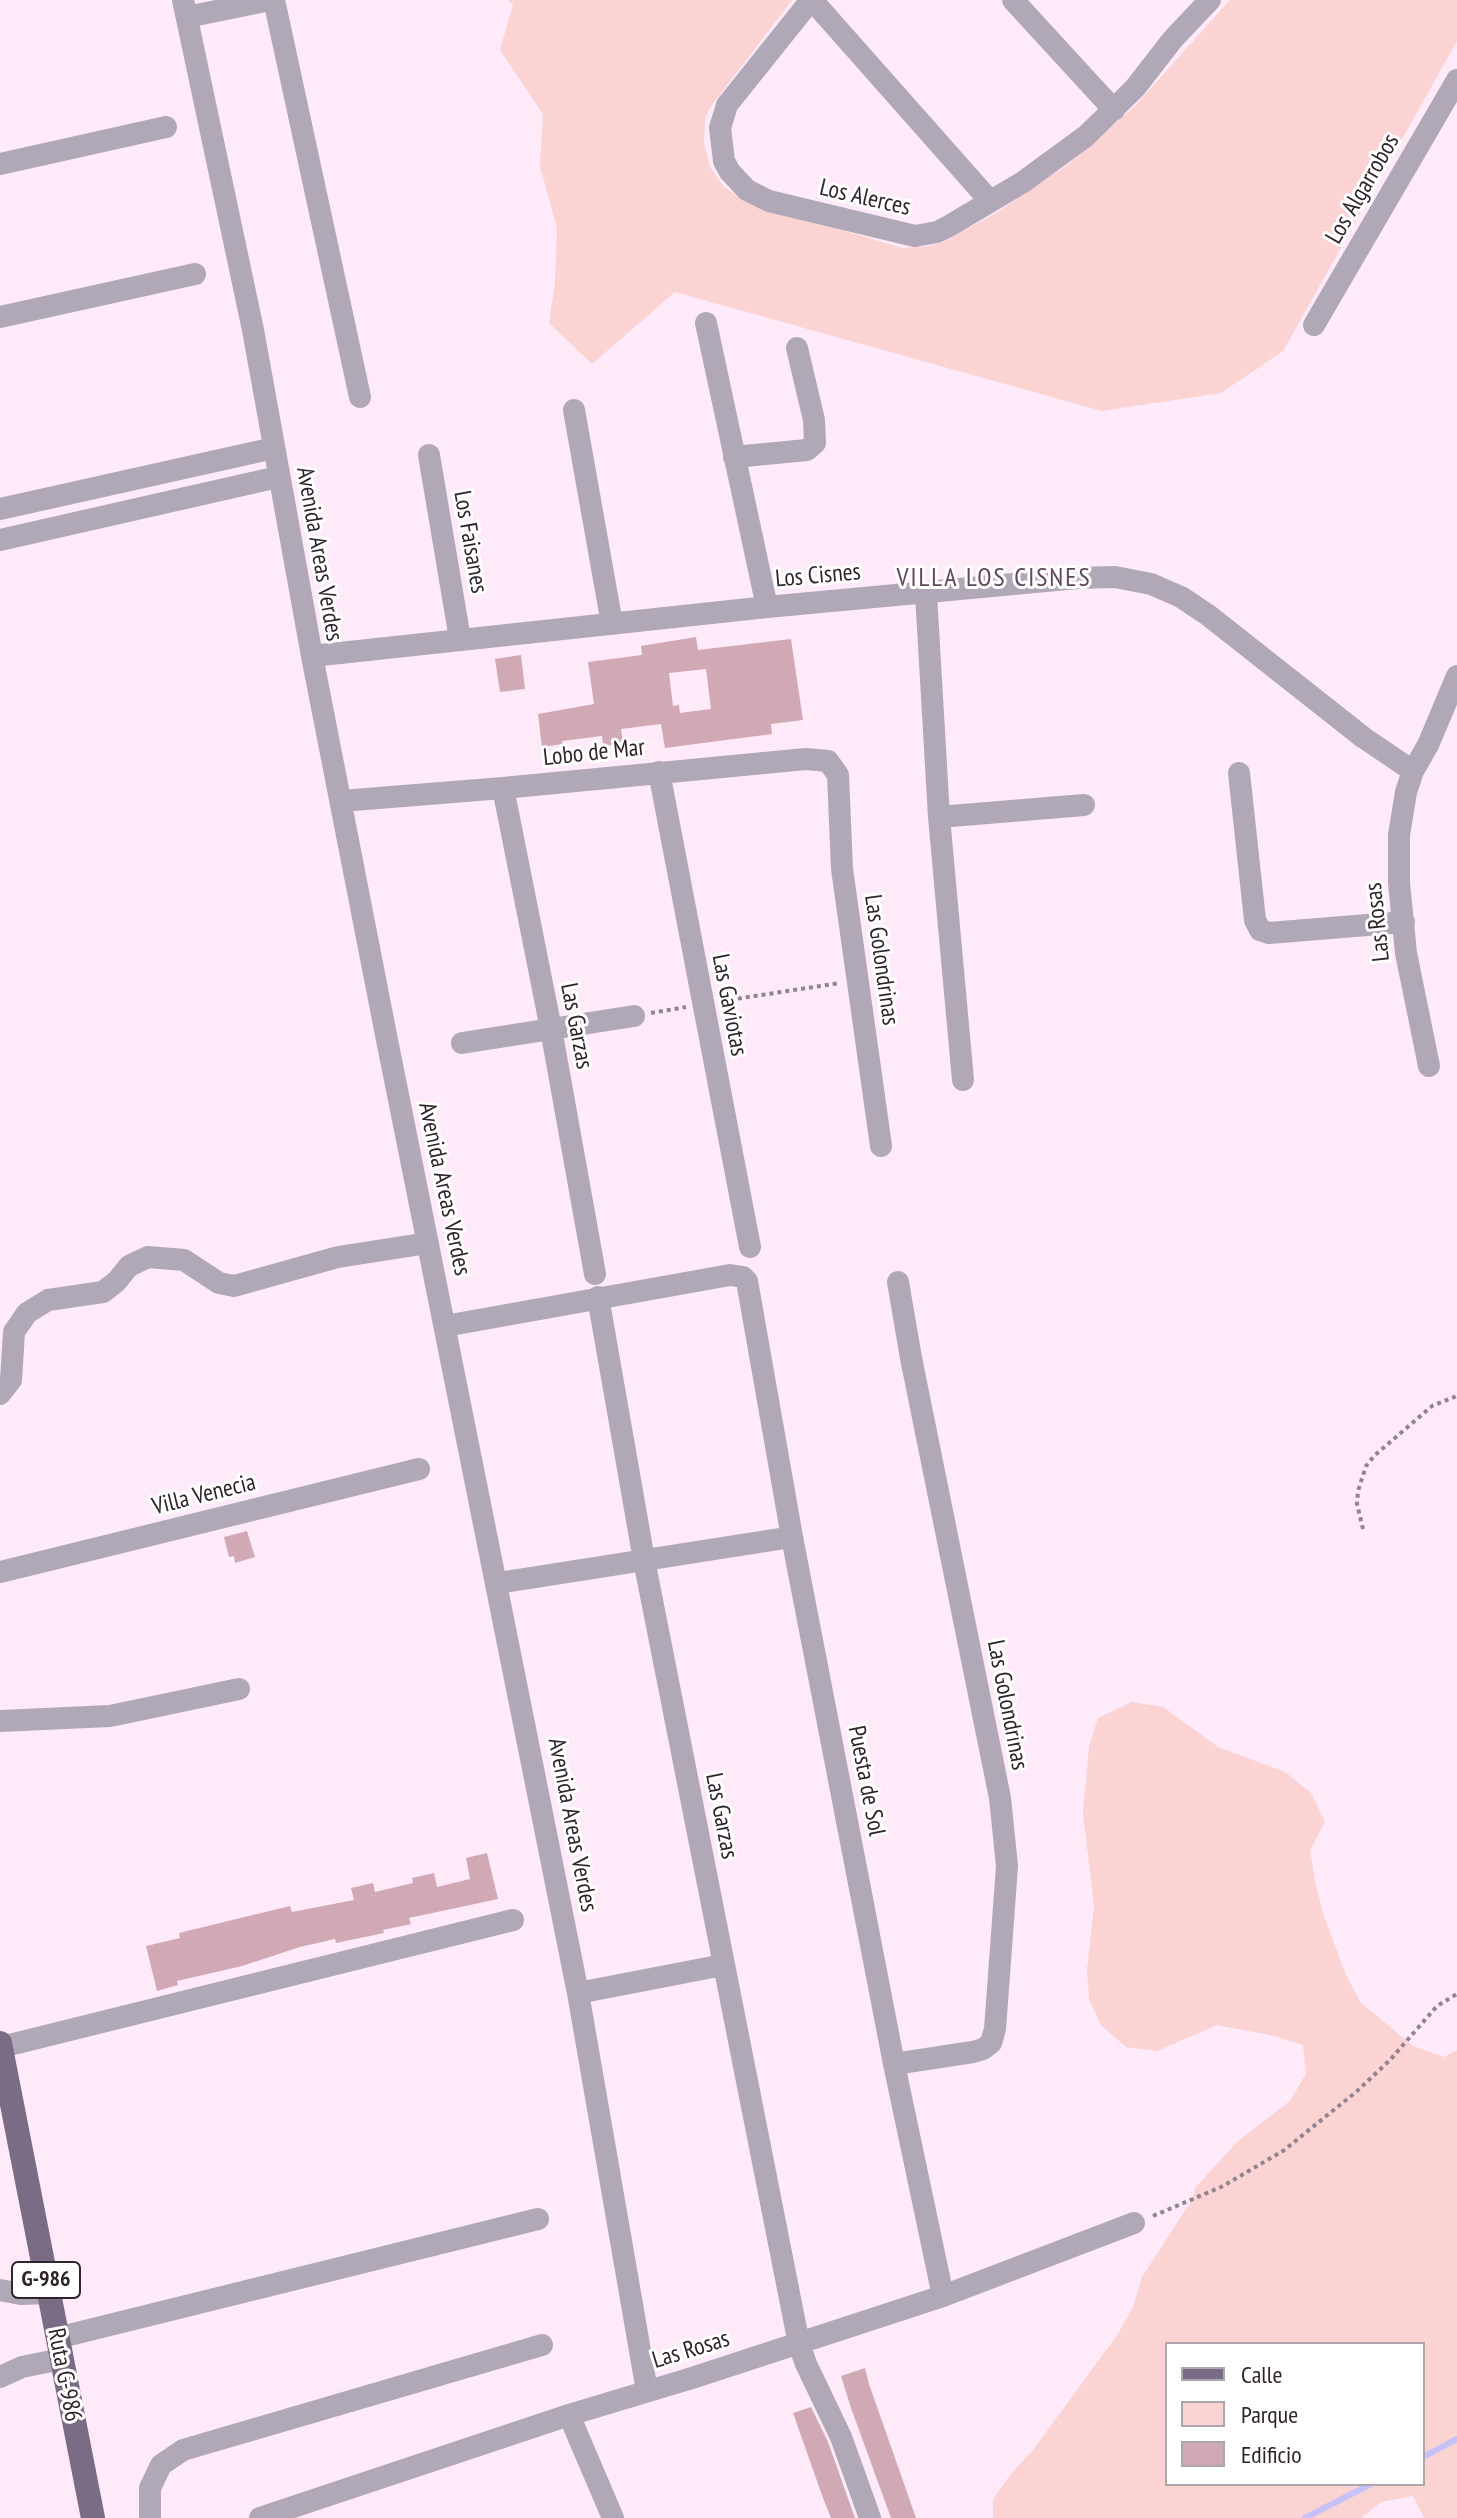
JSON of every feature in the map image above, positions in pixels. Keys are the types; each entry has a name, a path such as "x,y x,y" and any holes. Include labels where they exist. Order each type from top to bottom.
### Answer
{"main road":[{"name":"Ruta G-986","path":"0,2045 93,2518"}],"street":[{"path":"185,8 272,0 360,397"},
{"path":"812,0 990,201"},
{"name":"Los Alerces","path":"812,0 735,94 722,118 721,151 730,172 747,190 769,201 915,236 937,232 1055,160 1114,110 1210,0"},
{"path":"1013,0 1114,110"},
{"name":"Avenida Areas Verdes","path":"185,8 253,330 312,656 578,1993 647,2391"},
{"name":"Los Algarrobos","path":"1314,325 1457,80"},
{"path":"0,164 166,127"},
{"path":"0,317 195,274"},
{"path":"706,323 767,607"},
{"path":"734,457 807,450 815,443 814,420 797,348"},
{"path":"574,410 612,624"},
{"path":"0,509 274,448"},
{"name":"Los Faisanes","path":"429,455 460,639"},
{"path":"0,540 278,477"},
{"name":"Los Cisnes","path":"312,656 767,607 1098,576 1151,584 1181,597 1364,738 1413,771"},
{"path":"926,594 939,817 963,1080"},
{"name":"Las Rosas","path":"1429,1066 1413,994 1399,883 1399,835 1413,771 1428,745 1457,676"},
{"name":"Lobo de Mar","path":"341,801 823,759 833,765 838,781"},
{"name":"Las Gaviotas","path":"659,772 750,1247"},
{"path":"1239,773 1255,920 1260,930 1269,933 1404,922"},
{"name":"Las Golondrinas","path":"838,781 842,869 881,1146"},
{"name":"Las Garzas","path":"503,788 551,1029 644,1560 799,2344 841,2437 870,2518"},
{"path":"939,817 1084,805"},
{"path":"462,1043 634,1016"},
{"path":"0,1394 7,1388 13,1372 11,1344 14,1332 27,1313 48,1300 103,1292 138,1260 159,1256 184,1260 219,1283 242,1286 338,1257 428,1243"},
{"name":"Puesta de Sol","path":"597,1286 730,1275 743,1277 750,1286 792,1537 894,2064 943,2296"},
{"name":"Las Golondrinas","path":"894,2064 973,2052 991,2043 996,2017 1007,1866 1000,1798 898,1282"},
{"path":"445,1326 597,1286"},
{"name":"Villa Venecia","path":"0,1572 419,1469"},
{"path":"498,1583 792,1537"},
{"path":"0,1721 110,1716 239,1689"},
{"path":"0,2045 513,1920"},
{"path":"578,1993 723,1965"},
{"path":"0,2377 38,2362 59,2348 538,2219"},
{"name":"Las Rosas","path":"260,2518 569,2415 943,2296 1134,2223"},
{"path":"0,2290 21,2294 48,2293"},
{"path":"150,2518 150,2488 161,2465 183,2450 542,2345"},
{"path":"569,2415 613,2518"}],"path":[{"path":"634,1016 858,980"},
{"path":"1363,1529 1357,1504 1366,1466 1432,1406 1457,1396"},
{"path":"1134,2223 1221,2187 1283,2151 1356,2092 1390,2060 1437,2006 1457,1994"}],"green space":[{"path":"508,0 792,0 709,109 704,143 710,167 724,187 745,201 902,248 943,242 996,213 1070,163 1134,107 1230,0 1457,0 1457,41 1283,351 1221,393 1102,411 675,292 592,364 549,323 555,283 557,228 540,166 543,114 500,50 513,5"},
{"path":"1132,1702 1163,1707 1218,1747 1285,1772 1311,1793 1325,1822 1310,1850 1315,1881 1323,1914 1346,1975 1361,2003 1413,2046 1444,2057 1457,2050 1457,2518 1424,2518 1413,2496 1381,2502 1361,2518 993,2518 993,2499 1118,2334 1133,2307 1142,2277 1192,2200 1195,2188 1238,2141 1290,2101 1306,2074 1303,2045 1275,2036 1217,2025 1157,2051 1126,2047 1101,2025 1089,1999 1087,1970 1094,1906 1083,1813 1089,1747 1098,1718"}],"building":[{"path":"696,637 698,650 791,639 803,720 771,724 772,734 665,748 661,724 621,729 623,744 603,746 602,736 542,747 538,714 594,704 588,662 642,655 641,646","holes":["706,669 711,709 680,713 679,705 673,706 669,673"]},
{"path":"521,655 525,689 500,692 495,659"},
{"path":"247,1531 255,1557 235,1563 234,1556 229,1557 224,1537"},
{"path":"487,1853 498,1899 409,1918 411,1924 383,1930 384,1933 300,1947 242,1966 177,1981 178,1985 157,1991 146,1946 180,1938 179,1933 290,1906 292,1912 354,1900 351,1888 373,1883 375,1892 413,1883 412,1878 434,1873 437,1887 470,1879 466,1858"},
{"path":"865,2368 916,2518 891,2518 851,2408 841,2376"},
{"path":"811,2407 828,2442 855,2518 831,2518 823,2498 793,2413"}],"waterway":[{"path":"1425,2456 1457,2439"},
{"path":"1305,2518 1367,2486"}],"district":[{"name":"VILLA LOS CISNES","path":"994,579"}]}
